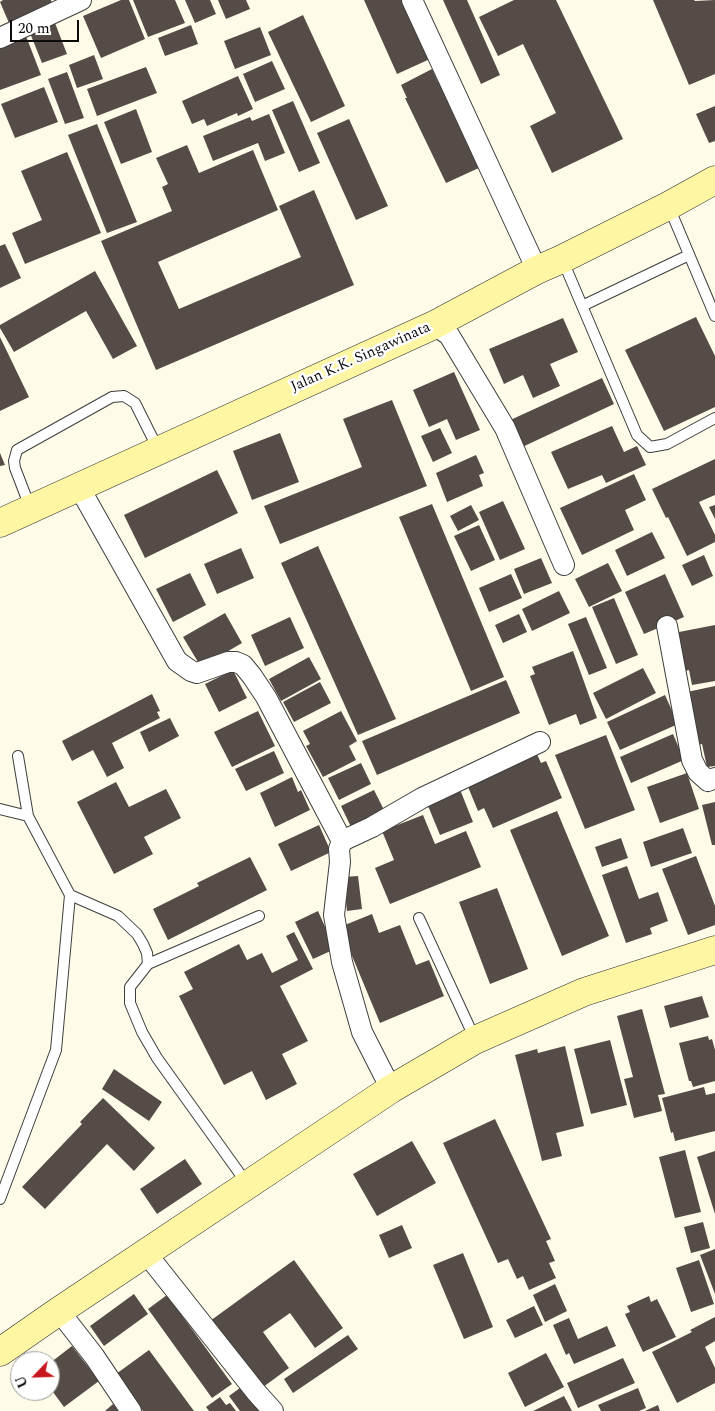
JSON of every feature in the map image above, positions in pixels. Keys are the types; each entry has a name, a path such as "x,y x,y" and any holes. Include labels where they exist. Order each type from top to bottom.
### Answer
{"street":[{"path":"0,38 81,0"},
{"path":"412,0 537,270"},
{"name":"Jalan K.K. Singawinata","path":"0,523 434,325 537,270 668,206 715,180"},
{"path":"434,325 449,335 504,428 564,565"},
{"path":"79,486 177,661 190,671 197,673 228,662 236,662 243,665 252,676 266,697 342,841"},
{"path":"667,626 692,760 698,772 708,780 715,778"},
{"path":"391,1089 362,1032 342,962 334,916 340,862 339,849 342,841 372,827 422,798 540,742"},
{"path":"0,1352 391,1089 475,1040 584,992 715,950"},
{"path":"146,1253 250,1385 273,1411"},
{"path":"59,1311 94,1356 131,1411"}],"lane":[{"path":"668,206 715,316"},
{"path":"582,306 689,254"},
{"path":"562,259 637,435 650,448 667,444 715,418"},
{"path":"31,508 15,468 14,461 17,450 112,397 124,396 135,404 158,450"},
{"path":"0,1200 56,1050 70,894 28,816 18,756"},
{"path":"0,809 28,816"},
{"path":"70,894 118,916 140,939 148,964"},
{"path":"249,1186 158,1058 134,1016 130,1003 130,988 148,964 259,916"},
{"path":"419,918 475,1040"}],"building":[{"path":"3,0 51,0 52,4 9,23 0,2"},
{"path":"121,0 129,0 145,39 101,58 83,16"},
{"path":"133,0 175,0 185,23 148,37"},
{"path":"185,0 210,0 216,14 195,23"},
{"path":"218,0 246,0 250,9 226,19"},
{"path":"364,0 404,0 430,59 397,74"},
{"path":"443,0 467,0 500,75 481,84"},
{"path":"514,0 556,0 623,139 552,173 530,126 556,113 523,44 498,56 479,17"},
{"path":"653,0 715,0 715,74 689,85"},
{"path":"303,15 345,106 311,122 268,32"},
{"path":"55,23 67,54 42,63 30,33"},
{"path":"191,25 198,44 165,56 158,38"},
{"path":"260,27 271,55 235,69 224,41"},
{"path":"26,36 41,75 0,90 0,46"},
{"path":"94,55 103,79 77,88 69,65"},
{"path":"272,61 285,89 255,102 243,74"},
{"path":"146,67 157,93 97,116 87,89"},
{"path":"432,69 438,82 440,81 481,167 446,183 405,98 407,98 401,85"},
{"path":"67,72 84,118 65,124 48,79"},
{"path":"238,76 253,109 238,116 237,113 207,126 204,119 192,124 182,101"},
{"path":"44,87 58,122 15,138 1,104"},
{"path":"293,101 320,163 299,172 272,110"},
{"path":"715,106 715,141 709,143 696,114"},
{"path":"136,109 152,152 121,164 104,122"},
{"path":"269,114 285,153 265,161 258,143 213,161 203,136 250,117 252,121"},
{"path":"349,119 388,206 356,220 317,133"},
{"path":"97,124 137,222 107,233 68,135"},
{"path":"187,145 199,173 253,150 278,210 158,262 179,309 301,257 279,206 314,190 354,285 156,370 101,241 172,211 162,187 168,184 156,158"},
{"path":"67,152 101,233 25,264 12,233 42,220 21,171"},
{"path":"5,244 21,278 0,288 0,246"},
{"path":"95,271 137,346 113,359 86,311 14,352 0,325"},
{"path":"696,317 715,356 715,407 664,431 625,350"},
{"path":"563,318 578,352 550,364 560,386 533,398 523,375 504,384 489,349"},
{"path":"0,337 29,397 0,411"},
{"path":"454,372 480,430 456,440 447,419 429,427 413,390"},
{"path":"602,378 614,404 518,449 506,422"},
{"path":"392,400 427,486 280,544 264,506 362,467 343,419"},
{"path":"612,426 624,452 637,446 646,465 606,483 602,475 568,489 551,452"},
{"path":"440,428 452,453 433,462 421,436"},
{"path":"280,433 299,482 252,500 233,451"},
{"path":"0,453 5,465 0,466"},
{"path":"476,455 484,473 479,475 483,486 447,502 436,473"},
{"path":"715,459 715,495 699,502 715,535 715,542 687,556 652,489"},
{"path":"217,470 238,513 145,558 124,515"},
{"path":"634,474 646,500 625,510 634,530 582,555 560,508"},
{"path":"503,501 525,549 500,560 479,512"},
{"path":"432,504 504,677 471,691 399,517"},
{"path":"471,505 479,520 458,531 450,516"},
{"path":"715,505 715,519 709,507"},
{"path":"479,525 495,560 471,571 454,536"},
{"path":"652,532 665,558 627,576 615,550"},
{"path":"318,546 396,719 358,735 281,563"},
{"path":"241,548 254,578 217,594 204,564"},
{"path":"704,555 713,576 692,586 682,565"},
{"path":"541,558 552,583 524,594 514,569"},
{"path":"608,563 622,591 589,607 575,579"},
{"path":"190,573 206,605 173,622 156,589"},
{"path":"511,574 522,598 489,612 479,588"},
{"path":"665,574 684,617 644,634 625,592"},
{"path":"559,591 570,613 532,631 522,609"},
{"path":"614,598 638,655 616,664 592,607"},
{"path":"225,613 242,643 201,667 183,637"},
{"path":"519,614 527,632 503,643 495,625"},
{"path":"290,617 304,648 265,666 251,635"},
{"path":"586,617 607,668 589,675 568,624"},
{"path":"715,625 715,681 692,685 689,670 681,672 674,633"},
{"path":"573,651 597,718 580,725 576,714 549,725 530,676 535,674 532,667"},
{"path":"309,657 321,679 281,701 269,679"},
{"path":"643,668 656,693 606,719 593,693"},
{"path":"233,670 247,698 219,712 205,684"},
{"path":"506,680 520,713 377,775 362,741"},
{"path":"320,682 331,703 294,722 283,702"},
{"path":"715,686 715,766 707,767 702,744 697,745 687,692"},
{"path":"152,694 160,711 157,712 160,718 112,743 124,768 107,777 93,750 72,761 62,741"},
{"path":"665,695 678,724 620,750 607,722"},
{"path":"258,711 275,746 232,767 214,732"},
{"path":"341,711 357,741 349,746 356,760 323,777 306,746 310,744 303,731"},
{"path":"170,718 179,736 149,752 140,732"},
{"path":"673,734 684,760 631,783 620,757"},
{"path":"606,735 635,810 585,829 555,755"},
{"path":"274,751 284,773 246,791 235,769"},
{"path":"536,752 541,763 546,761 562,798 493,828 484,808 478,811 466,782"},
{"path":"361,763 371,784 339,800 328,778"},
{"path":"687,773 699,809 660,823 647,787"},
{"path":"292,777 298,792 301,790 310,810 275,827 260,793"},
{"path":"116,782 129,807 166,789 181,818 144,837 153,854 114,874 77,802"},
{"path":"459,787 473,822 440,835 426,801"},
{"path":"374,790 385,812 352,829 341,806"},
{"path":"715,802 715,845 712,845 702,805"},
{"path":"557,811 609,936 562,956 510,830"},
{"path":"423,815 435,844 466,831 481,867 390,904 375,868 394,860 382,831"},
{"path":"319,825 331,852 291,871 278,844"},
{"path":"683,828 692,853 651,867 643,842"},
{"path":"621,838 628,858 602,867 595,847"},
{"path":"696,856 715,906 715,925 688,935 662,869"},
{"path":"250,857 267,890 168,940 153,909 199,886 197,883"},
{"path":"627,866 639,899 658,892 668,921 650,928 652,934 626,943 602,875"},
{"path":"358,876 362,909 347,911 343,877"},
{"path":"497,888 528,969 490,984 459,902"},
{"path":"318,911 335,949 313,959 295,922"},
{"path":"372,914 379,933 400,925 416,965 429,960 444,996 380,1023 340,927"},
{"path":"294,932 313,969 280,986 308,1041 282,1054 297,1084 266,1100 252,1071 224,1085 179,996 193,989 184,972 239,944 247,960 262,953 272,973 298,960 286,936"},
{"path":"702,996 709,1017 670,1028 664,1006"},
{"path":"642,1009 665,1094 658,1095 662,1111 634,1118 624,1079 633,1077 617,1016"},
{"path":"708,1036 709,1040 712,1039 715,1050 715,1081 693,1087 691,1081 689,1081 679,1043"},
{"path":"610,1040 627,1105 591,1114 574,1049"},
{"path":"565,1046 584,1126 556,1133 562,1156 542,1161 515,1055 537,1049 538,1053"},
{"path":"114,1069 162,1102 149,1121 102,1089"},
{"path":"704,1087 706,1095 715,1093 715,1131 675,1141 673,1132 671,1133 662,1098"},
{"path":"103,1098 155,1148 134,1171 107,1144 45,1209 22,1187 82,1124 80,1122"},
{"path":"495,1119 551,1239 546,1241 555,1261 549,1263 556,1278 529,1290 523,1276 517,1279 508,1259 498,1263 443,1143"},
{"path":"412,1141 436,1183 377,1216 353,1174"},
{"path":"685,1150 701,1212 675,1218 659,1157"},
{"path":"715,1151 715,1214 697,1157"},
{"path":"185,1159 202,1184 157,1214 140,1189"},
{"path":"703,1222 710,1248 691,1253 684,1227"},
{"path":"402,1225 412,1248 389,1258 379,1235"},
{"path":"715,1249 715,1294 700,1255"},
{"path":"463,1253 493,1327 464,1339 433,1265"},
{"path":"294,1260 343,1328 315,1348 290,1313 263,1332 289,1368 259,1390 210,1321"},
{"path":"699,1260 714,1304 691,1312 676,1268"},
{"path":"555,1284 567,1311 545,1322 533,1295"},
{"path":"134,1294 148,1314 104,1346 90,1326"},
{"path":"167,1295 232,1384 212,1398 148,1309"},
{"path":"649,1296 651,1302 657,1299 676,1337 643,1352 625,1314 630,1312 627,1306"},
{"path":"534,1306 543,1325 515,1338 506,1320"},
{"path":"715,1317 715,1341 705,1347 715,1368 715,1383 677,1403 652,1352 692,1332 690,1330"},
{"path":"569,1318 578,1339 607,1326 616,1346 574,1364 569,1353 566,1355 553,1325"},
{"path":"348,1335 358,1349 293,1393 284,1379"},
{"path":"72,1346 99,1381 64,1407 60,1401 60,1355"},
{"path":"149,1350 194,1411 143,1411 116,1374"},
{"path":"546,1353 564,1387 525,1407 508,1373"},
{"path":"623,1358 635,1383 578,1408 567,1383"},
{"path":"244,1385 263,1411 240,1411 229,1396"},
{"path":"638,1388 646,1408 639,1411 601,1411 598,1405"},
{"path":"564,1396 572,1411 533,1411"},
{"path":"220,1397 226,1405 230,1403 236,1411 209,1411 206,1407"},
{"path":"113,1404 119,1411 105,1411"},
{"path":"658,1405 660,1411 645,1411"}]}
